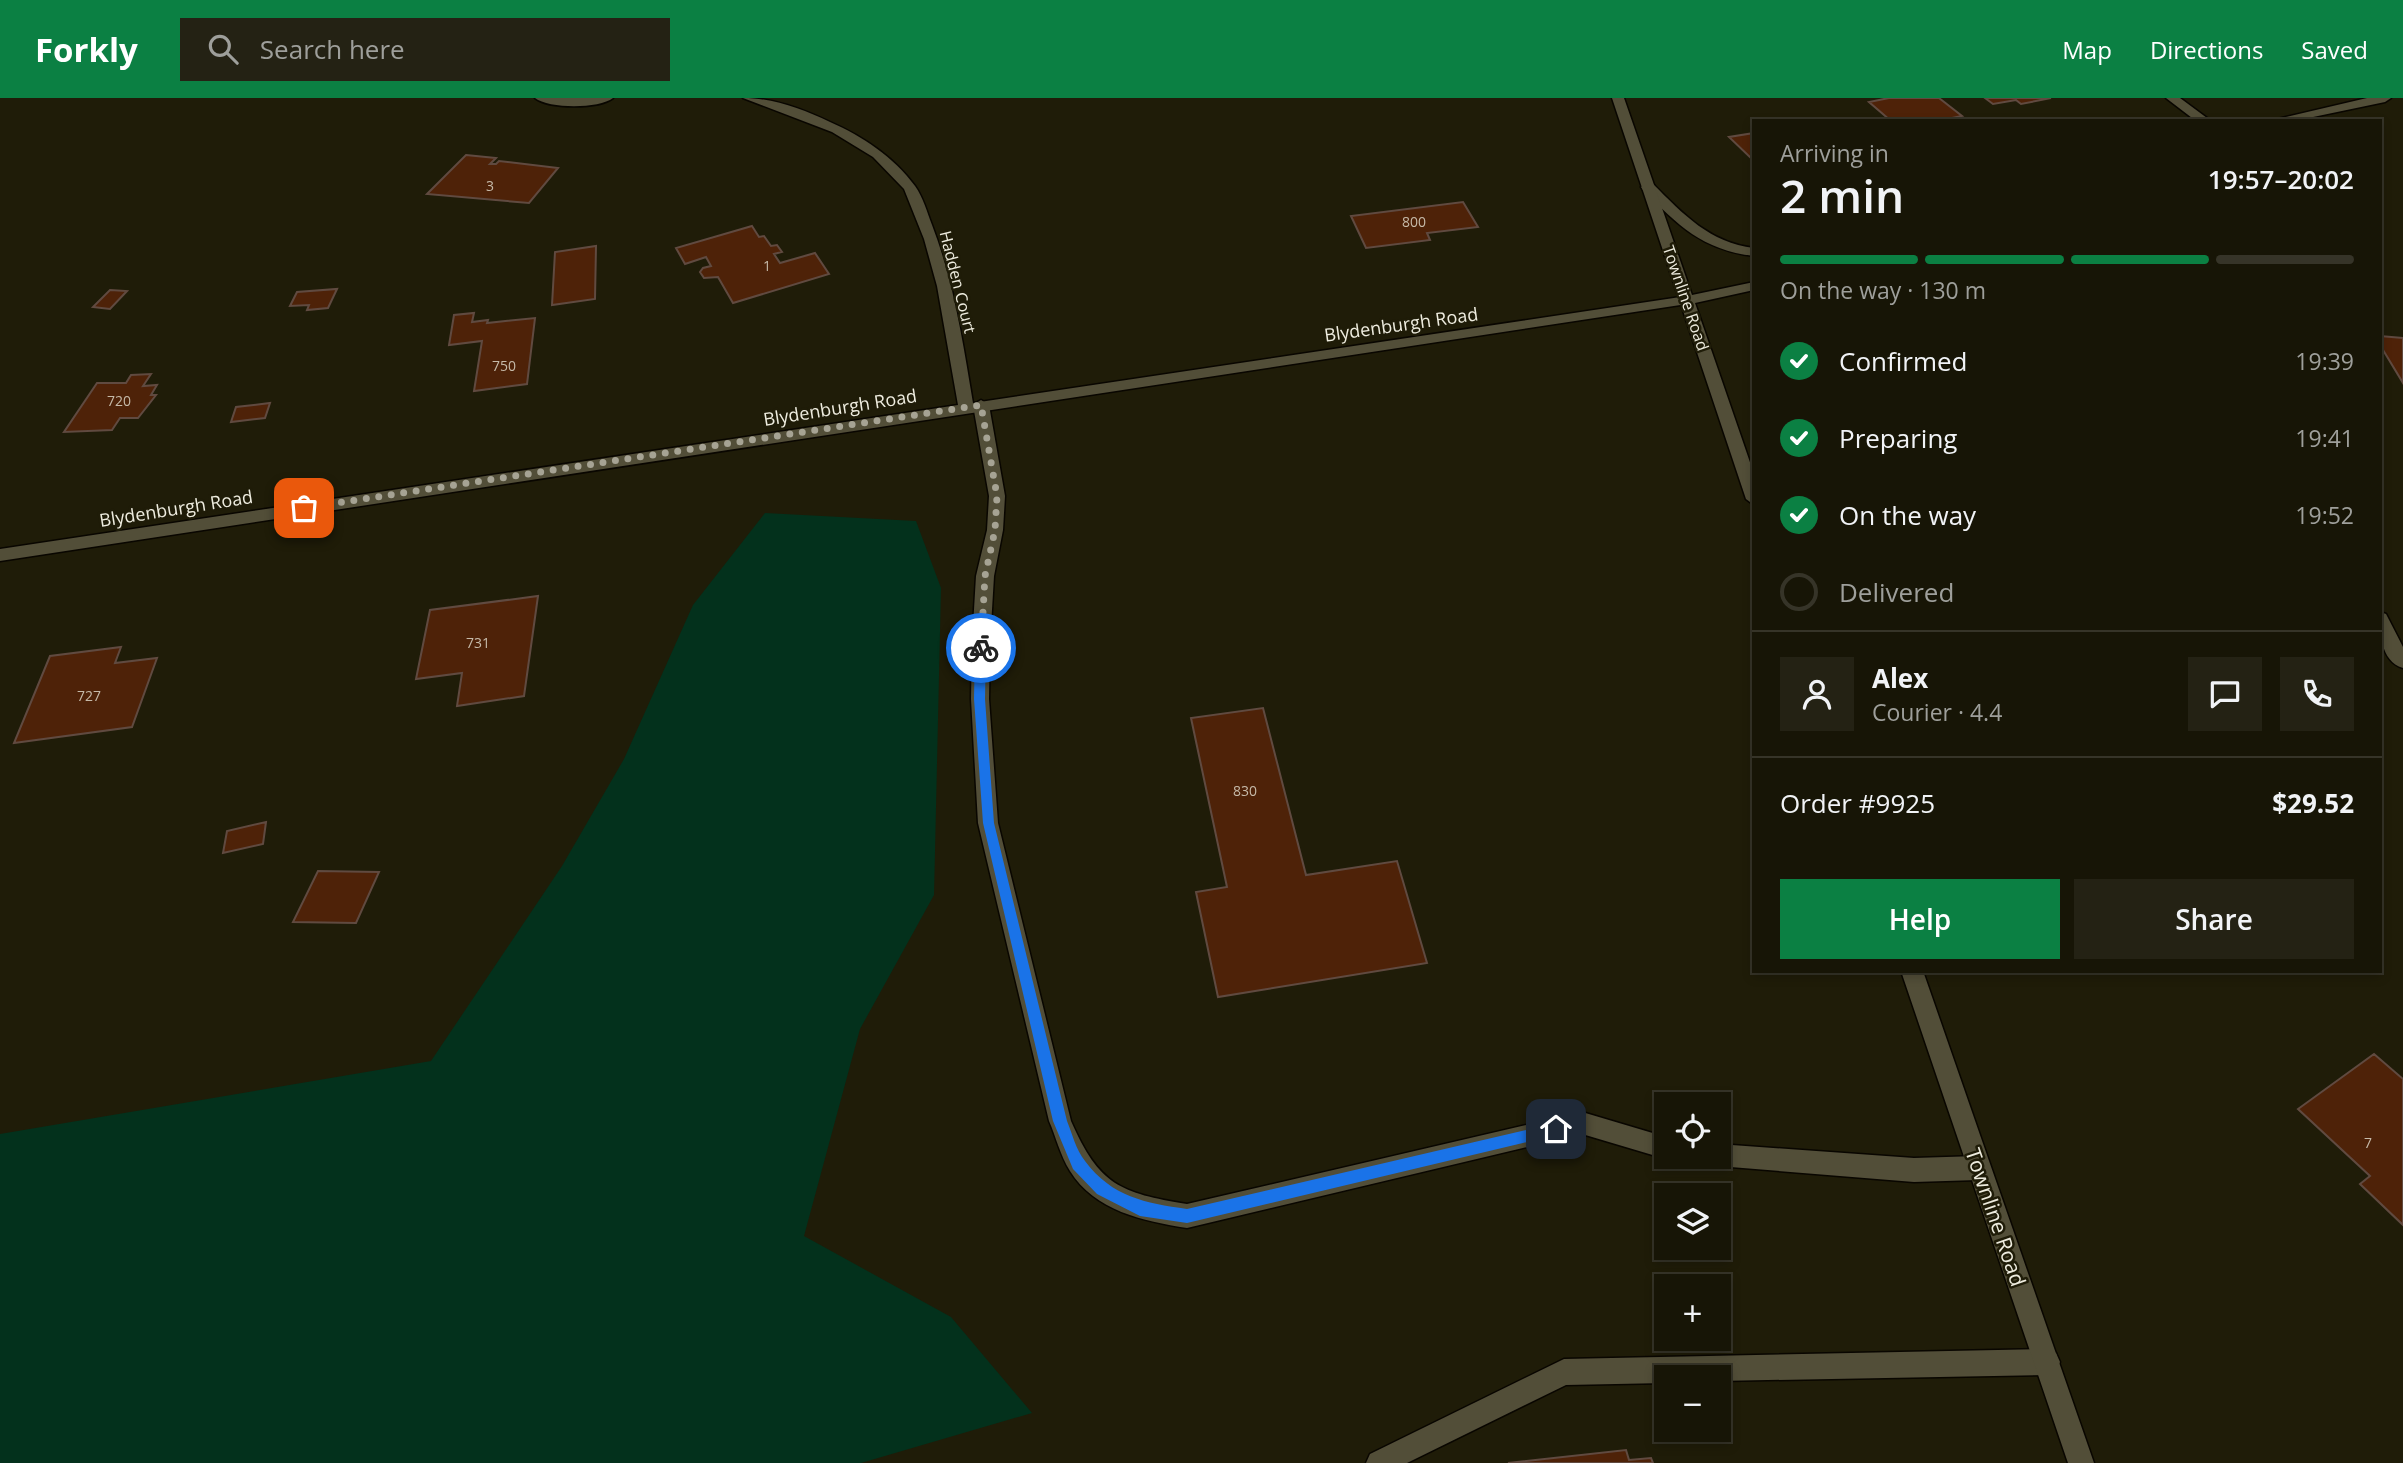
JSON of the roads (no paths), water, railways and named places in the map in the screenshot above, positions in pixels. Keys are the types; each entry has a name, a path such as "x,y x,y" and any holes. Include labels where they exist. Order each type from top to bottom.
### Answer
{"street":[{"path":"541,98 577,103 607,98"},
{"name":"Hadden Court","path":"749,98 822,122 870,149 910,188 932,242 997,496 995,530 985,576 979,699 988,823 1060,1121 1078,1164 1102,1189 1140,1209 1187,1216 1582,1123 1654,1144"},
{"name":"Townline Road","path":"1618,98 1752,493"},
{"path":"2172,98 2202,119"},
{"path":"2284,119 2385,98"},
{"path":"1648,187 1698,236 1752,252"},
{"path":"1687,300 1752,286"},
{"name":"Blydenburgh Road","path":"0,555 1687,300"},
{"path":"2382,625 2390,643 2403,661"},
{"name":"Townline Road","path":"1913,973 2081,1463"},
{"path":"1731,1156 1914,1170 1978,1168"},
{"path":"1379,1463 1564,1372 2047,1362"}]}
